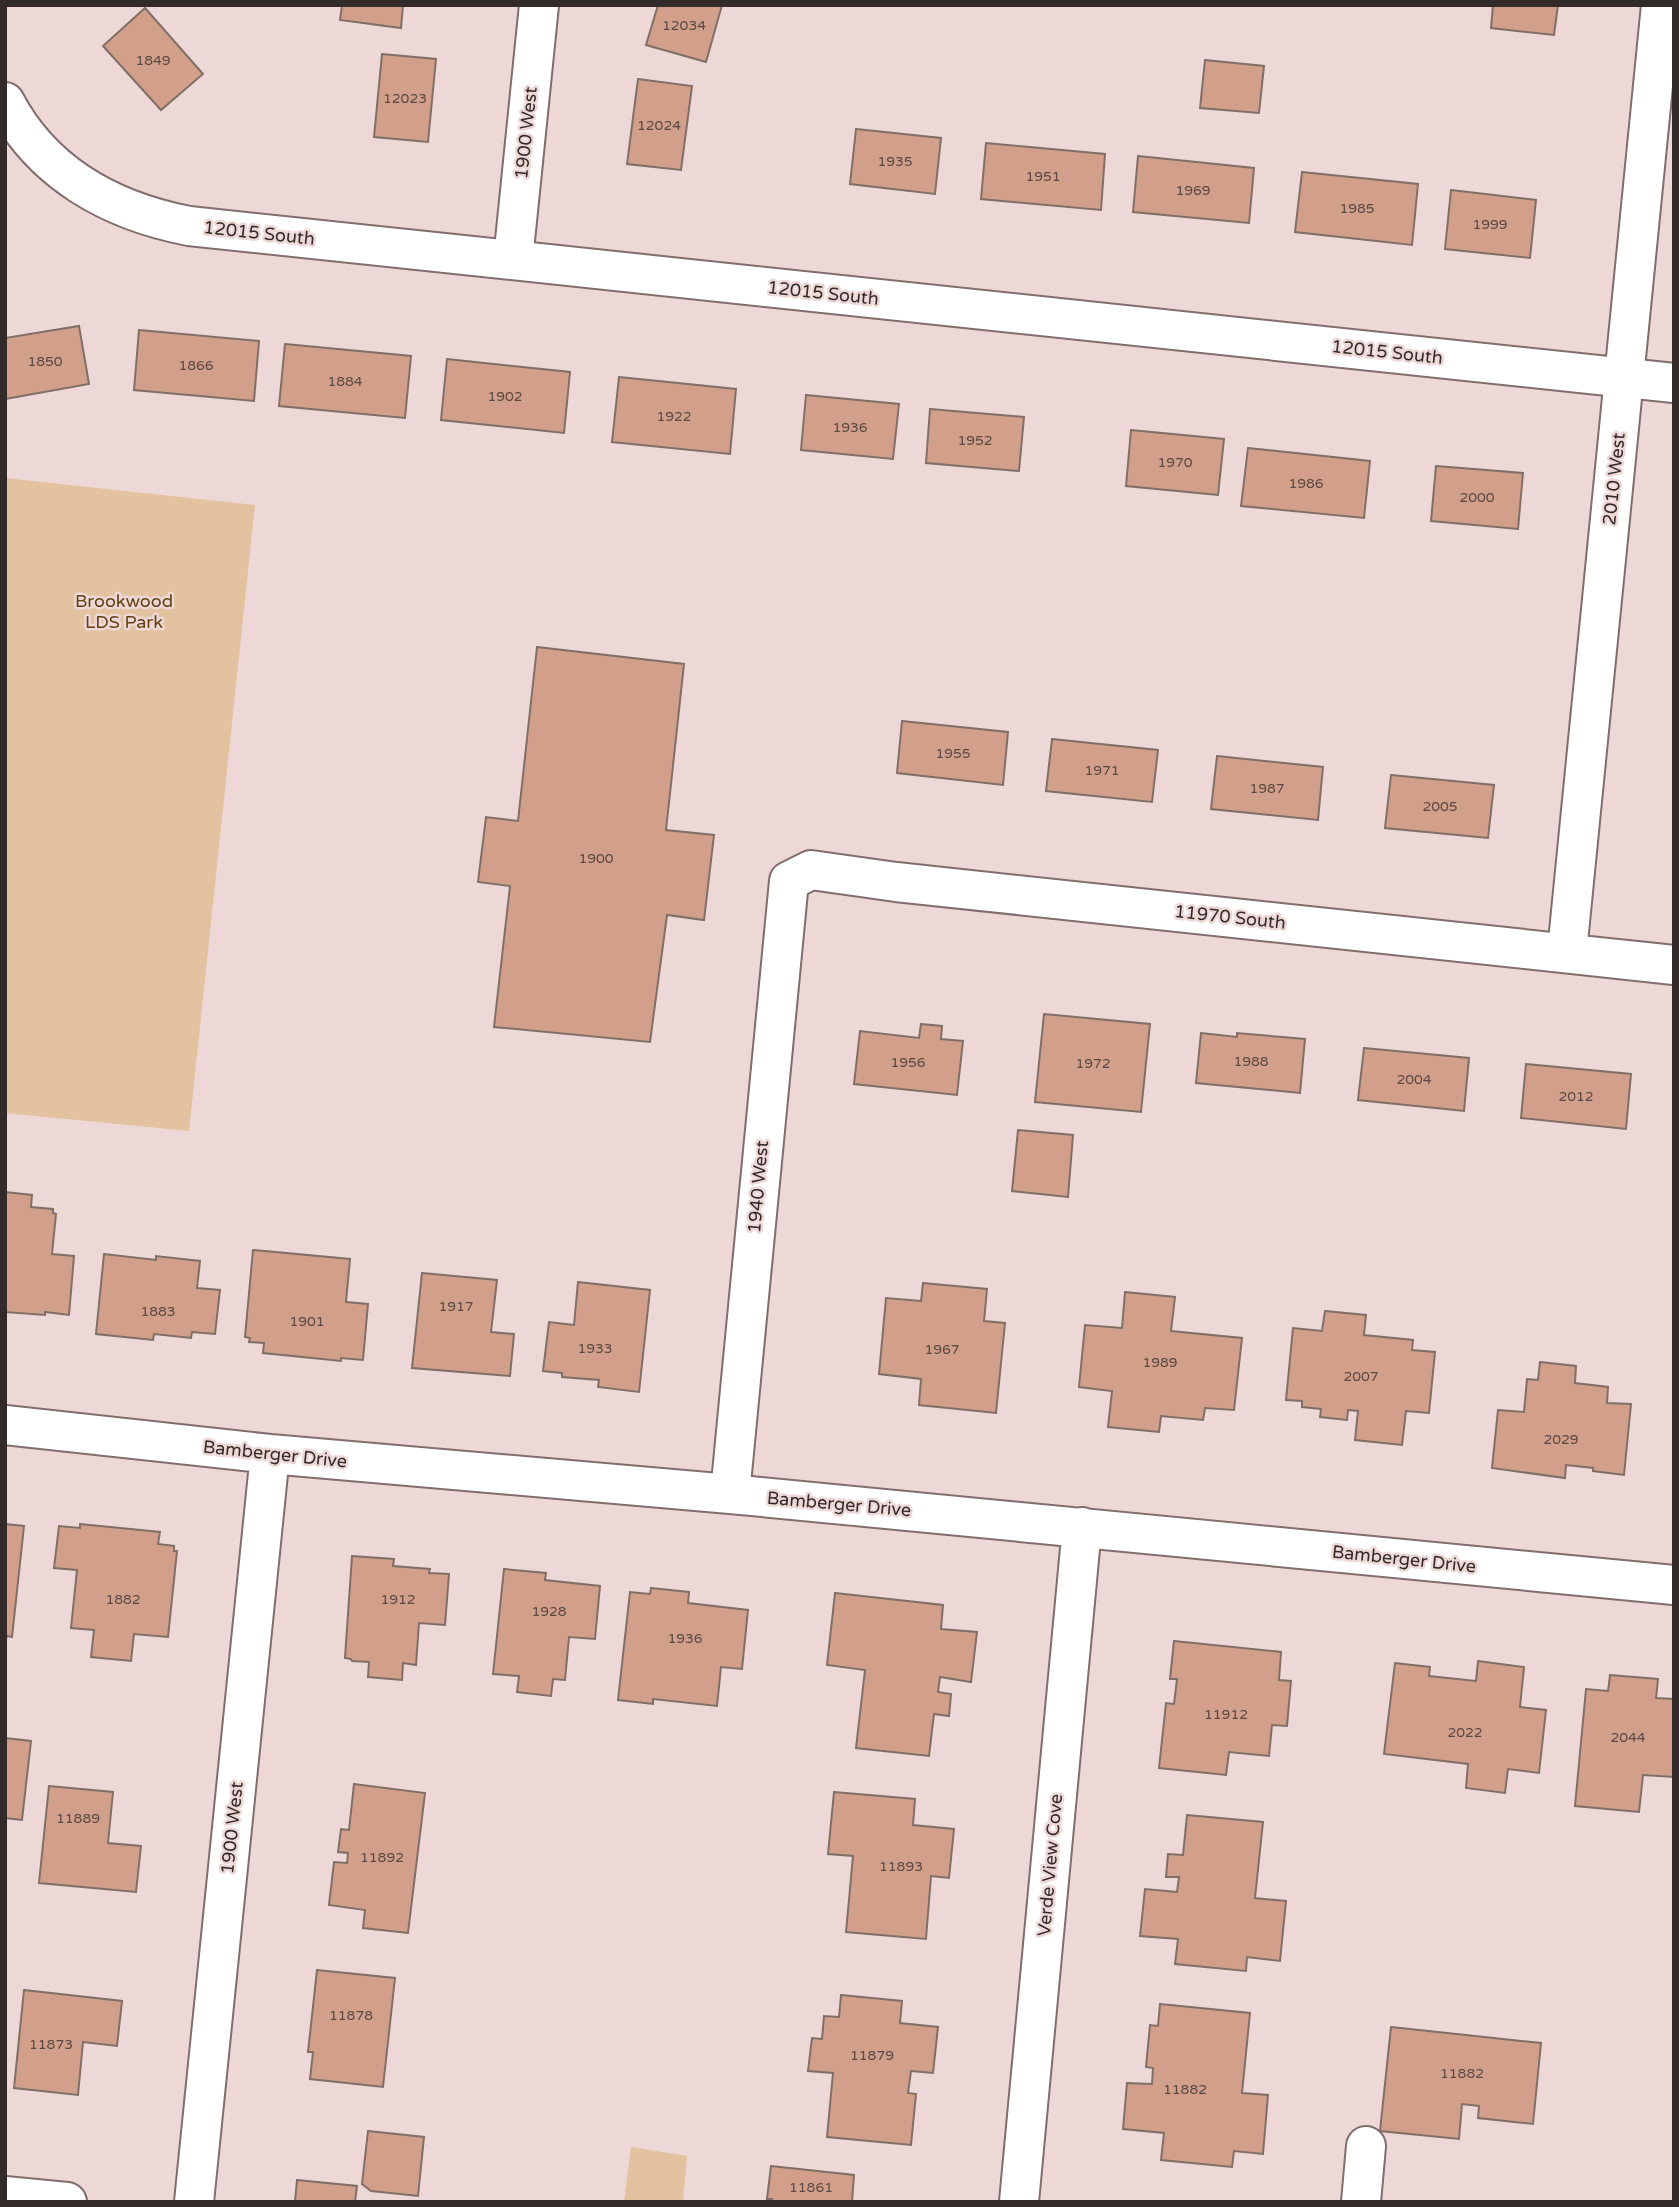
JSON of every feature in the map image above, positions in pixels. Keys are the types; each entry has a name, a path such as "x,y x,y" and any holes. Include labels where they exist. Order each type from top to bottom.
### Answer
{"street":[{"name":"1900 West","path":"513,260 539,5"},
{"name":"2010 West","path":"1567,952 1661,5"},
{"name":"12015 South","path":"5,102 16,147 56,166 99,197 158,220 189,226 1674,383"},
{"name":"11970 South","path":"789,881 811,870 896,883 1674,965"},
{"name":"1940 West","path":"730,1494 789,881"},
{"name":"Bamberger Drive","path":"5,1424 270,1454 730,1494 1674,1585"},
{"name":"1900 West","path":"194,2202 270,1454"},
{"name":"Verde View Cove","path":"1019,2202 1082,1527"},
{"path":"1361,2202 1366,2147"},
{"path":"5,2196 67,2202"}],"green space":[{"name":"Brookwood LDS Park","path":"5,478 255,505 189,1131 5,1113"},
{"path":"631,2147 687,2156 683,2202 624,2202"}],"building":[{"path":"342,5 403,5 401,28 340,20"},
{"path":"658,5 722,5 706,62 646,45"},
{"path":"1493,5 1558,5 1554,35 1491,28"},
{"path":"145,8 203,74 161,110 103,46"},
{"path":"382,54 436,59 428,142 374,137"},
{"path":"1205,60 1264,66 1259,113 1200,108"},
{"path":"638,79 692,86 681,170 627,164"},
{"path":"856,129 941,138 935,194 850,184"},
{"path":"986,143 1105,154 1101,210 981,199"},
{"path":"1138,156 1254,168 1249,223 1133,212"},
{"path":"1302,172 1418,184 1412,245 1295,232"},
{"path":"1451,190 1536,200 1530,258 1445,249"},
{"path":"79,326 89,384 5,399 5,338"},
{"path":"139,330 259,341 254,401 134,390"},
{"path":"285,344 411,356 405,418 279,406"},
{"path":"447,359 570,372 564,433 441,420"},
{"path":"619,377 736,389 730,454 612,442"},
{"path":"806,395 899,404 893,459 801,450"},
{"path":"930,409 1024,417 1019,471 926,463"},
{"path":"1131,430 1224,439 1218,495 1126,486"},
{"path":"1248,448 1370,461 1364,518 1241,506"},
{"path":"1436,466 1523,473 1518,529 1431,521"},
{"path":"537,647 684,664 666,830 714,835 704,920 667,915 650,1042 494,1027 510,886 478,882 486,817 518,821"},
{"path":"902,721 1008,732 1003,785 897,773"},
{"path":"1052,739 1158,750 1152,802 1046,791"},
{"path":"1217,756 1323,767 1318,820 1211,809"},
{"path":"1391,775 1494,785 1488,838 1385,828"},
{"path":"1044,1014 1150,1024 1141,1112 1035,1102"},
{"path":"921,1024 942,1026 941,1039 963,1041 957,1095 854,1084 860,1031 919,1038"},
{"path":"1201,1033 1305,1039 1300,1093 1196,1083"},
{"path":"1364,1048 1469,1058 1464,1111 1358,1100"},
{"path":"1526,1064 1631,1074 1626,1129 1521,1118"},
{"path":"1018,1130 1073,1135 1068,1197 1012,1191"},
{"path":"5,1192 32,1195 31,1207 53,1209 56,1214 52,1254 74,1256 69,1315 5,1312"},
{"path":"253,1250 350,1259 346,1302 368,1304 363,1360 341,1358 341,1361 263,1353 264,1343 249,1342 250,1338 245,1337"},
{"path":"104,1254 156,1260 156,1256 200,1261 197,1288 220,1290 215,1334 192,1332 191,1338 154,1334 153,1340 96,1334"},
{"path":"422,1273 497,1280 491,1332 514,1334 510,1376 412,1368"},
{"path":"578,1282 650,1290 639,1392 598,1387 599,1380 562,1377 562,1373 543,1371 549,1322 574,1325"},
{"path":"923,1283 987,1289 984,1321 1005,1323 996,1413 919,1405 921,1379 879,1374 886,1298 921,1301"},
{"path":"1125,1292 1175,1297 1171,1331 1242,1338 1234,1410 1205,1408 1203,1420 1161,1416 1159,1432 1108,1427 1112,1391 1079,1387 1085,1325 1122,1328"},
{"path":"1325,1311 1366,1315 1364,1335 1413,1340 1412,1350 1435,1352 1429,1413 1406,1411 1402,1445 1355,1440 1358,1411 1348,1410 1347,1420 1320,1417 1321,1409 1302,1407 1302,1401 1286,1400 1293,1328 1322,1331"},
{"path":"1540,1362 1576,1366 1575,1383 1608,1387 1607,1403 1631,1404 1624,1475 1566,1465 1565,1478 1492,1468 1498,1410 1524,1412 1527,1379 1538,1380"},
{"path":"5,1524 24,1526 12,1637 7,1636 6,1639"},
{"path":"80,1524 160,1532 158,1544 174,1546 174,1551 177,1551 168,1637 134,1634 131,1661 91,1657 94,1630 71,1628 77,1570 54,1568 59,1526 80,1528"},
{"path":"352,1556 394,1559 393,1566 430,1569 429,1573 449,1574 445,1625 419,1623 416,1665 403,1663 402,1680 368,1677 369,1662 345,1658"},
{"path":"504,1569 546,1573 545,1580 600,1586 595,1639 569,1637 565,1680 553,1679 551,1696 517,1692 519,1676 493,1674"},
{"path":"651,1588 689,1592 688,1603 748,1610 742,1669 721,1667 717,1706 653,1699 653,1704 618,1700 630,1592 650,1594"},
{"path":"835,1593 943,1605 941,1629 977,1632 971,1682 940,1677 938,1692 951,1694 949,1716 934,1714 929,1756 856,1748 865,1670 827,1665"},
{"path":"1174,1641 1281,1652 1279,1680 1291,1681 1287,1726 1272,1725 1269,1756 1229,1752 1226,1775 1159,1768 1166,1703 1174,1704 1177,1679 1170,1679"},
{"path":"1478,1661 1524,1667 1520,1707 1546,1710 1539,1773 1508,1769 1505,1793 1466,1788 1468,1764 1384,1754 1395,1663 1430,1667 1429,1676 1476,1681"},
{"path":"1610,1675 1658,1679 1656,1698 1674,1699 1674,1777 1643,1775 1639,1812 1575,1806 1586,1689 1608,1691"},
{"path":"5,1738 31,1741 22,1820 5,1818"},
{"path":"354,1784 425,1793 408,1933 363,1928 365,1910 329,1905 334,1862 347,1863 348,1853 338,1852 341,1829 349,1830"},
{"path":"49,1786 113,1792 108,1843 141,1846 136,1892 39,1883"},
{"path":"834,1792 915,1799 913,1825 954,1829 949,1878 931,1876 926,1939 846,1932 853,1856 828,1854"},
{"path":"1187,1815 1263,1822 1255,1898 1286,1901 1280,1961 1247,1957 1246,1971 1175,1964 1178,1939 1140,1936 1145,1889 1177,1892 1179,1877 1166,1877 1168,1854 1183,1855"},
{"path":"317,1970 395,1978 383,2087 310,2079 313,2052 308,2052"},
{"path":"24,1990 122,2001 117,2046 83,2042 78,2095 14,2088"},
{"path":"841,1995 902,2001 900,2023 938,2027 933,2073 911,2071 908,2093 916,2094 911,2145 827,2137 833,2073 808,2071 812,2038 822,2039 824,2016 839,2017"},
{"path":"1160,2004 1250,2013 1242,2093 1268,2095 1263,2154 1234,2151 1232,2167 1161,2160 1164,2133 1123,2129 1127,2083 1152,2084 1153,2068 1146,2067 1150,2025 1158,2026"},
{"path":"1391,2027 1541,2043 1533,2124 1478,2118 1479,2106 1462,2104 1459,2139 1380,2131"},
{"path":"368,2131 424,2137 418,2196 371,2191 362,2184"},
{"path":"771,2166 854,2175 852,2202 772,2202 772,2199 767,2199"},
{"path":"297,2180 357,2186 355,2202 295,2202"}]}
